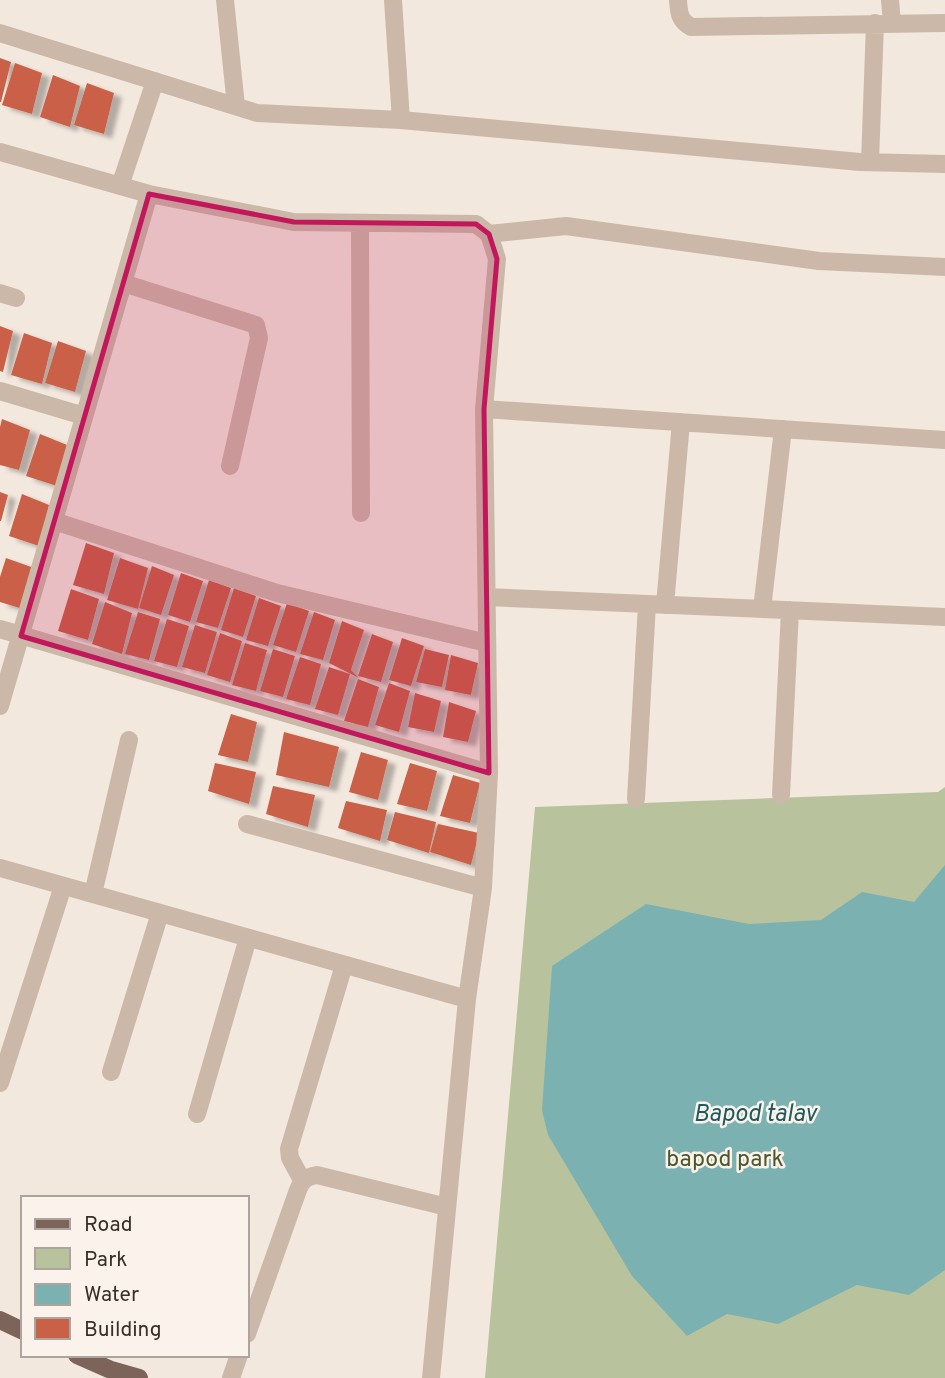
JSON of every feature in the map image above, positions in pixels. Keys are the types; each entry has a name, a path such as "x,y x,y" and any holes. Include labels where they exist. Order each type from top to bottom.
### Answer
{"main road":[{"path":"0,1320 21,1330"},
{"path":"82,1357 139,1378"}],"street":[{"path":"225,0 236,106"},
{"path":"393,0 401,120"},
{"path":"678,0 679,15 683,22 691,27 945,23"},
{"path":"870,162 883,23 890,0"},
{"path":"0,33 257,113 401,120 870,162 945,164"},
{"path":"120,186 155,81"},
{"path":"0,152 149,194 294,222 476,224 489,234 497,259 484,409 489,773 482,888 467,999 431,1378"},
{"path":"0,706 149,194"},
{"path":"360,223 361,513"},
{"path":"489,234 566,226 819,261 945,267"},
{"path":"123,284 256,325 259,338 230,466"},
{"path":"0,391 84,416"},
{"path":"484,409 945,440"},
{"path":"636,799 656,604 681,422"},
{"path":"762,609 783,429"},
{"path":"54,521 277,593 487,643"},
{"path":"486,597 945,617"},
{"path":"781,796 790,610"},
{"path":"0,629 489,773"},
{"path":"93,894 130,740"},
{"path":"247,824 482,888"},
{"path":"0,868 467,999"},
{"path":"0,1083 63,886"},
{"path":"111,1072 160,913"},
{"path":"197,1114 248,938"},
{"path":"248,1331 302,1180 290,1158 289,1149 344,965"},
{"path":"302,1180 317,1175 447,1207"},
{"path":"231,1378 238,1357"}],"highlighted area":[{"path":"149,194 294,222 476,224 489,234 497,259 484,409 489,773 21,636"}],"green space":[{"name":"bapod park","path":"945,787 945,1378 485,1378 535,807 938,792"}],"water":[{"name":"Bapod talav","path":"945,865 945,1270 909,1295 857,1285 778,1324 727,1314 687,1336 632,1276 548,1135 542,1110 552,966 646,904 749,924 821,920 862,892 914,902"}],"building":[{"path":"0,58 11,62 1,102 0,102"},
{"path":"15,63 42,73 32,114 2,105"},
{"path":"53,75 80,86 70,127 40,117"},
{"path":"87,83 114,93 104,134 74,125"},
{"path":"0,326 13,331 3,372 0,371"},
{"path":"24,333 52,343 42,384 11,375"},
{"path":"58,341 86,351 75,392 45,383"},
{"path":"2,419 30,430 19,470 0,465"},
{"path":"40,434 67,445 57,486 26,476"},
{"path":"0,492 8,495 1,521 0,521"},
{"path":"22,494 49,505 39,546 9,536"},
{"path":"86,543 114,553 104,594 73,585"},
{"path":"6,558 34,568 23,609 0,602 0,577"},
{"path":"120,558 148,568 138,609 107,600"},
{"path":"152,566 174,575 161,615 139,608"},
{"path":"181,573 203,581 190,622 168,615"},
{"path":"209,580 231,588 218,628 196,622"},
{"path":"234,588 256,596 243,637 221,630"},
{"path":"71,589 99,599 88,640 58,631"},
{"path":"259,598 281,606 268,646 246,640"},
{"path":"105,602 132,613 122,654 92,644"},
{"path":"287,603 309,611 296,652 273,645"},
{"path":"138,612 160,619 149,660 125,654"},
{"path":"314,612 335,620 323,660 300,654"},
{"path":"167,619 189,626 177,667 154,661"},
{"path":"342,621 364,630 351,670 359,678 329,663"},
{"path":"195,625 217,632 205,673 182,667"},
{"path":"220,633 242,641 230,682 207,675"},
{"path":"372,634 393,642 381,682 358,676"},
{"path":"402,638 424,646 411,686 389,680"},
{"path":"245,643 267,650 256,691 232,685"},
{"path":"273,649 295,656 283,697 260,691"},
{"path":"425,649 449,655 442,687 416,682"},
{"path":"451,655 478,663 471,695 445,690"},
{"path":"300,657 321,664 310,705 286,699"},
{"path":"329,667 350,674 338,715 315,709"},
{"path":"358,679 379,687 368,727 344,721"},
{"path":"389,683 410,691 399,732 375,725"},
{"path":"415,693 441,701 434,732 408,727"},
{"path":"449,702 476,711 468,742 443,737"},
{"path":"231,714 257,722 248,762 218,755"},
{"path":"284,732 339,747 329,787 276,775"},
{"path":"361,752 388,760 378,800 349,792"},
{"path":"215,763 256,772 249,804 208,791"},
{"path":"410,763 437,771 427,811 397,804"},
{"path":"453,775 480,783 470,823 440,816"},
{"path":"273,786 315,795 308,827 266,814"},
{"path":"346,801 387,810 380,841 338,828"},
{"path":"395,812 436,822 429,853 387,840"},
{"path":"438,824 479,833 471,865 430,852"}]}
